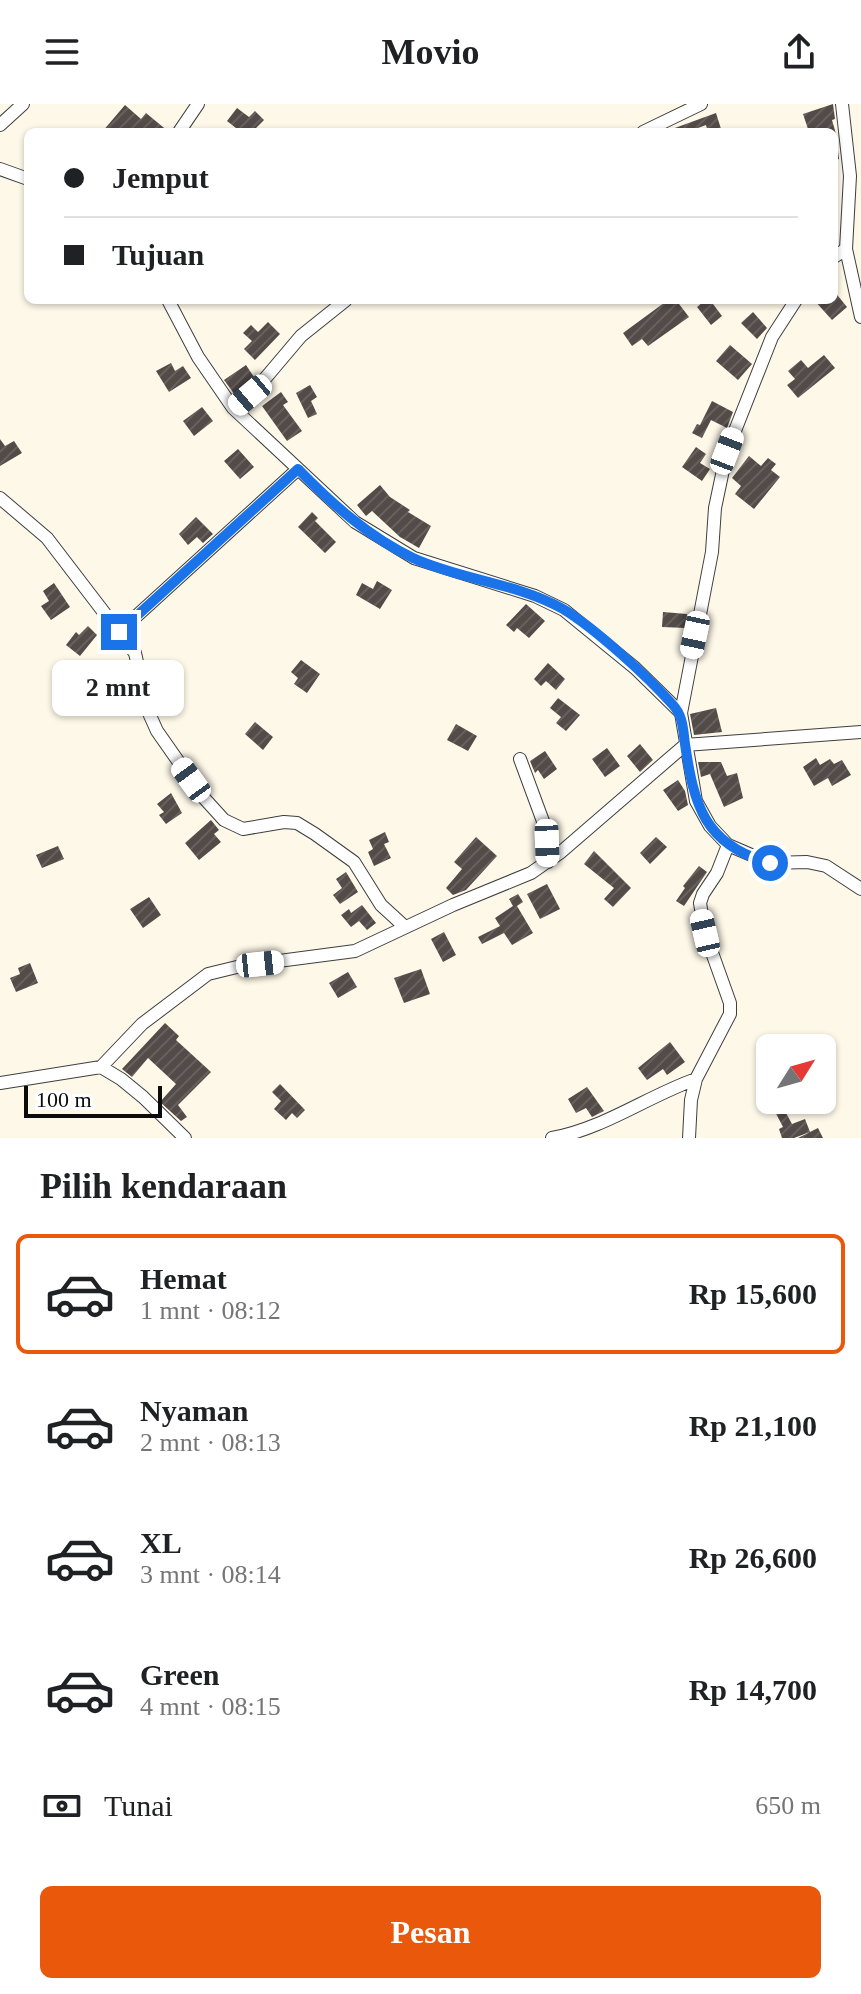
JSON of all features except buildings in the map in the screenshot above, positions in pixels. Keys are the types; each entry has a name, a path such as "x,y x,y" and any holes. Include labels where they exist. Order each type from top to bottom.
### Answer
{"street":[{"path":"0,125 23,104"},
{"path":"182,128 198,104"},
{"path":"651,128 701,104"},
{"path":"842,104 850,176 846,249 861,317"},
{"path":"0,169 24,178"},
{"path":"838,254 846,249"},
{"path":"170,304 211,379 233,408 355,522 414,558 535,596 564,610 635,668 681,713"},
{"path":"233,408 257,388 301,336 341,304"},
{"path":"793,304 772,337 727,451 715,508 712,552 681,713 696,801 710,826 728,845 770,863 807,862 826,866 861,889"},
{"path":"119,632 298,469"},
{"path":"0,498 47,538 138,659 148,711 157,731 204,798 224,820 243,829 284,822 297,823 354,862 381,905 405,927"},
{"path":"0,1083 101,1067 142,1024 208,974 241,966 355,951 518,880 548,862 685,745 861,732"},
{"path":"520,759 544,824 548,862"},
{"path":"689,1138 691,1100 696,1079 730,1014 730,1003 705,933 700,903 728,845"},
{"path":"101,1067 121,1079 185,1138"},
{"path":"552,1138 576,1132 696,1079"}],"route":[{"path":"119,632 298,469 355,522 414,558 535,596 564,610 593,632 681,713 692,787 710,826 728,845 770,863"}]}
